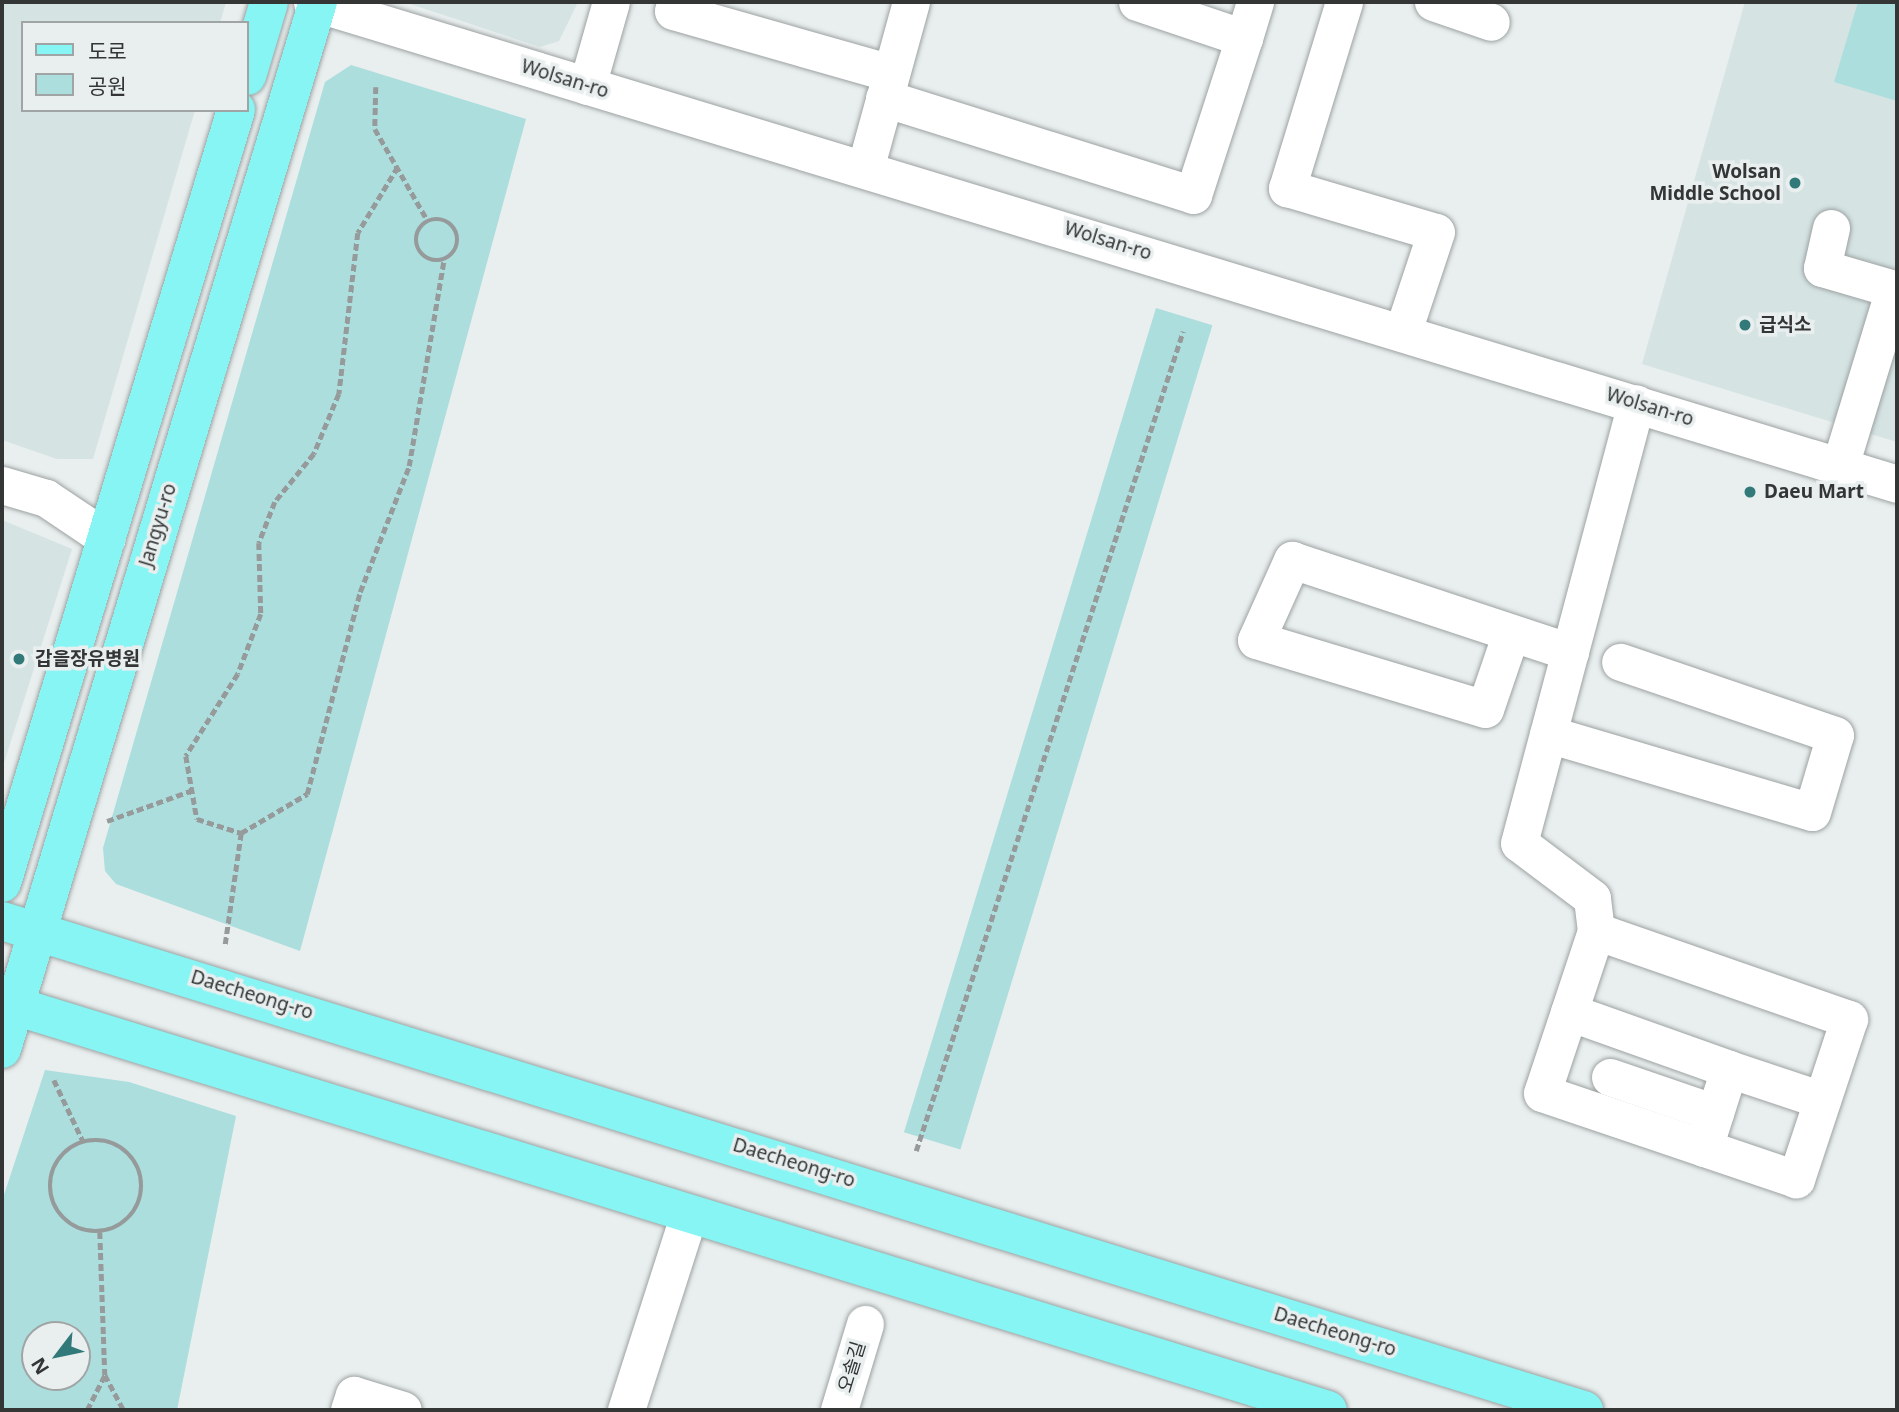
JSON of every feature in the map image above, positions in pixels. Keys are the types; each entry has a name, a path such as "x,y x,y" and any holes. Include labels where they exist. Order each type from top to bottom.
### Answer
{"main road":[{"path":"248,73 269,2"},
{"name":"Jangyu-ro","path":"2,1049 19,926 316,2"},
{"path":"2,883 235,112"},
{"name":"Daecheong-ro","path":"19,926 1584,1410"},
{"path":"8,1004 1328,1410"}],"street":[{"name":"Wolsan-ro","path":"316,2 1403,331 1897,484"},
{"path":"587,86 611,2"},
{"path":"676,2 673,11 1193,195 1255,2"},
{"path":"865,169 911,2"},
{"path":"1137,2 1244,38"},
{"path":"1344,2 1287,188 1436,232 1403,331"},
{"path":"1433,2 1491,22"},
{"path":"1831,228 1822,268 1894,289 1840,466"},
{"path":"1596,931 1849,1019 1796,1179 1542,1093 1596,931 1592,898 1519,843 1636,403"},
{"path":"2,485 46,498 107,539"},
{"path":"1511,633 1485,709 1256,640 1292,560 1570,652"},
{"path":"1548,734 1812,813 1835,735 1620,662"},
{"path":"1569,1012 1822,1100"},
{"path":"1704,1148 1728,1069"},
{"path":"1610,1077 1715,1113"},
{"path":"626,1410 689,1214"},
{"name":"오솔길","path":"839,1410 865,1324"},
{"path":"349,1410 354,1395 403,1410"}],"path":[{"path":"376,87 375,129 428,221"},
{"path":"398,167 358,233 339,394 314,454 275,502 259,543 261,614 238,674 186,756 197,819 241,833 307,794 360,592 409,466 443,260 458,246 457,233 448,222 428,221"},
{"path":"428,221 416,237 419,251 443,260"},
{"path":"916,1151 1183,331"},
{"path":"100,824 193,790"},
{"path":"225,944 241,833"},
{"path":"54,1080 83,1141"},
{"path":"83,1141 113,1143 141,1177 137,1207 116,1228 100,1232 71,1225 52,1202 58,1158 83,1141"},
{"path":"100,1232 105,1375 124,1410"},
{"path":"87,1410 105,1375"}],"shaded area":[{"path":"2,2 226,2 221,21 21,21 21,112 194,112 93,459 57,459 2,440"},
{"path":"404,2 578,2 559,41 540,47"},
{"name":"Wolsan Middle School","path":"1745,2 1897,2 1897,442 1642,364"},
{"name":"갑을장유병원","path":"2,520 72,549 2,769"}],"green space":[{"path":"1858,2 1897,2 1897,101 1834,82"},
{"path":"351,65 526,119 300,951 116,884 105,871 103,848 325,82"},
{"path":"1156,308 1212,325 960,1150 904,1132"},
{"path":"45,1070 129,1082 236,1116 177,1410 2,1410 2,1201"}],"place":[{"name":"Wolsan Middle School","path":"1795,183"},
{"name":"급식소","path":"1745,325"},
{"name":"Daeu Mart","path":"1750,492"},
{"name":"갑을장유병원","path":"19,659"}]}
